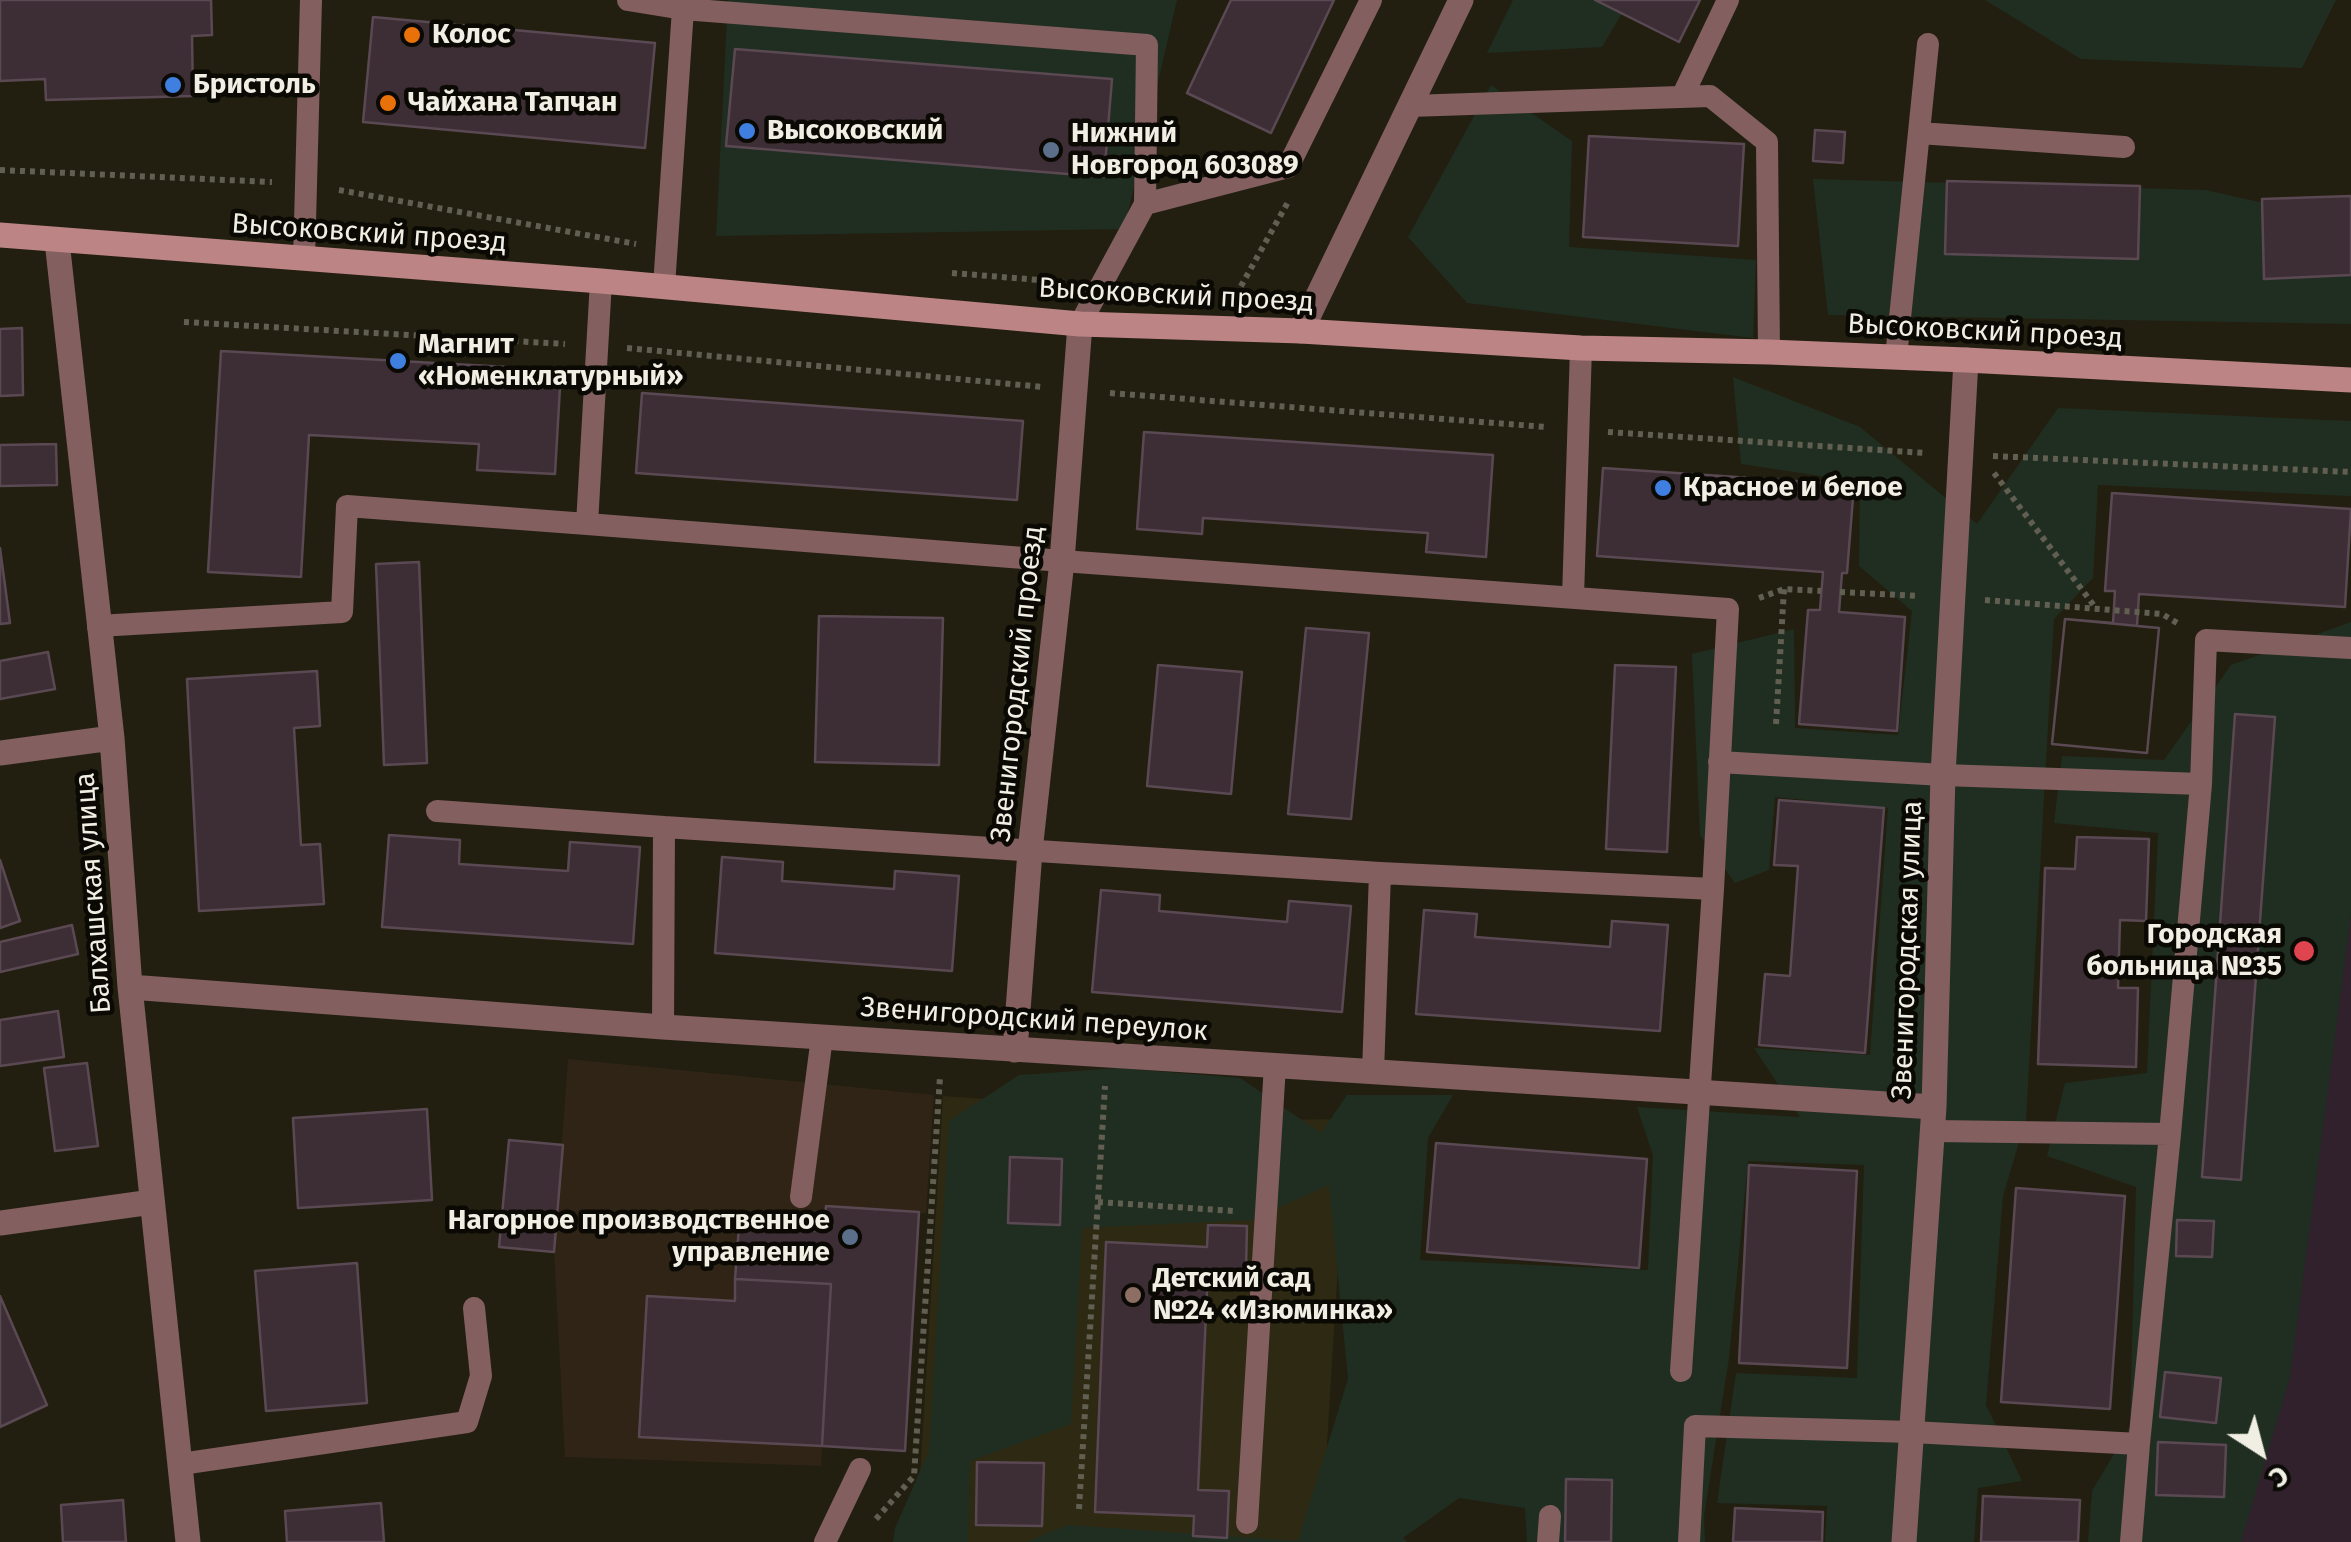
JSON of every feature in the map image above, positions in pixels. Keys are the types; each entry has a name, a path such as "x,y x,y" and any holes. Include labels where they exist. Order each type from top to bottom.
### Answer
{"street":[{"path":"1301,331 1462,0"},
{"name":"Высоковский проезд","path":"0,235 664,286 1080,324 1301,331 1582,348 1966,360 2351,380"},
{"name":"Балхашская улица","path":"57,240 112,738 130,987 188,1542"},
{"name":"Звенигородский проезд","path":"1015,1050 1030,851 1062,561 1080,324"},
{"name":"Звенигородская улица","path":"1904,1542 1933,1119 1943,774 1954,597 1972,456 1966,360"},
{"path":"0,752 112,738"},
{"name":"Звенигородский переулок","path":"130,987 663,1027 1698,1093 1933,1119"},
{"path":"0,1223 152,1202"}],"lane":[{"path":"304,259 311,0"},
{"path":"628,0 1147,45 1144,204 1080,324"},
{"path":"1144,204 1288,167 1371,0"},
{"path":"1682,97 1728,0"},
{"path":"664,286 685,4"},
{"path":"1896,357 1928,44"},
{"path":"1410,106 1710,96 1767,142 1769,352"},
{"path":"1919,134 2124,147"},
{"path":"587,524 601,281"},
{"path":"1573,597 1582,348"},
{"path":"98,626 342,612 347,506 1728,609 1681,1371"},
{"path":"2131,1542 2201,784 2206,640 2351,648"},
{"path":"1720,762 2201,784"},
{"path":"437,811 1380,873 1713,889"},
{"path":"663,1027 664,827"},
{"path":"1374,1072 1380,873"},
{"path":"801,1198 822,1037"},
{"path":"1247,1523 1274,1065"},
{"path":"1933,1119 2170,1134"},
{"path":"181,1464 467,1422 481,1376 474,1308"},
{"path":"1689,1542 1695,1426 2139,1444"},
{"path":"825,1542 860,1469"},
{"path":"1548,1542 1550,1516"}],"path":[{"path":"184,322 597,346 1076,390 1580,430 1972,456 2351,472"},
{"path":"1972,456 2095,608"},
{"path":"1728,609 1784,589 1821,591"},
{"path":"1776,724 1784,589"},
{"path":"1840,592 2162,614 2206,640"},
{"path":"867,1529 914,1476 942,1045"},
{"path":"1079,1509 1106,1055"},
{"path":"1098,1202 1266,1213"}],"shaded area":[{"name":"Городская больница №35","path":"2351,722 2351,1542 2208,1542"},
{"path":"568,1059 934,1095 926,1213 919,1213 905,1451 822,1446 821,1466 565,1457 554,1252"},
{"name":"Детский сад №24 «Изюминка»","path":"943,1096 1271,1120 1347,1119 1321,1542 916,1542"}],"green space":[{"path":"728,0 1177,0 1124,229 716,236"},
{"path":"1513,0 1630,0 1602,47 1487,53"},
{"path":"1985,0 2336,0 2302,68 2081,59"},
{"path":"1491,85 1572,141 1569,247 1756,260 1753,338 1467,303 1408,237"},
{"path":"1813,179 2206,190 2351,223 2351,324 1828,315"},
{"path":"1733,377 1860,427 1977,524 2058,408 2351,421 2351,496 2098,485 2093,578 2054,619 2026,1119 2003,1196 1986,1405 2022,1481 1978,1488 1974,1542 1825,1542 1827,1506 1717,1503 1736,1373 1857,1378 1864,1165 1748,1161 1729,1358 1704,1516 1705,1542 1527,1542 1525,1508 1459,1498 1403,1538 1407,1542 1026,1542 1068,1525 1298,1541 1348,1379 1329,1185 1251,1220 1082,1228 1071,1424 970,1461 968,1542 893,1542 895,1528 929,1451 949,1121 1019,1075 1119,1068 1240,1078 1321,1133 1347,1095 1453,1095 1428,1138 1420,1260 1648,1270 1653,1155 1637,1107 1800,1117 1754,1048 1870,1055 1888,808 1775,797 1769,870 1735,883 1700,835 1692,654 1794,629 1795,728 1898,735 1912,611 1859,566 1860,482 1741,464"},
{"path":"2351,622 2351,915 2290,1377 2241,1542 2088,1542 2092,1491 2130,1427 2136,1187 2047,1156 2065,1083 2147,1073 2158,833 2054,823 2062,756 2164,760 2231,665"}],"building":[{"path":"0,0 211,0 212,35 192,36 193,96 46,100 45,79 0,81"},
{"path":"1231,0 1334,0 1271,133 1187,93"},
{"path":"1595,0 1700,0 1679,42"},
{"path":"373,17 655,43 645,148 363,122"},
{"path":"735,49 1112,79 1104,177 726,146"},
{"path":"1815,130 1845,132 1843,163 1813,161"},
{"path":"1589,136 1744,144 1738,246 1583,237"},
{"path":"1947,181 2140,186 2138,259 1945,254"},
{"path":"2351,196 2351,275 2264,279 2262,199"},
{"path":"22,328 23,395 0,396 0,329"},
{"path":"221,351 561,370 555,474 477,470 479,444 309,435 301,577 208,572"},
{"path":"642,393 1023,421 1017,500 636,473"},
{"path":"1144,432 1493,455 1486,557 1426,552 1428,533 1203,518 1202,534 1137,529"},
{"path":"56,444 57,485 0,486 0,445"},
{"path":"1603,468 1854,485 1847,573 1842,573 1839,612 1905,617 1897,731 1799,724 1808,610 1820,610 1823,572 1597,556"},
{"path":"2112,493 2351,509 2345,607 2139,594 2137,626 2159,628 2147,753 2052,744 2065,619 2113,623 2115,591 2105,591"},
{"path":"0,548 10,623 0,624"},
{"path":"419,562 427,763 384,765 376,564"},
{"path":"819,616 943,618 939,765 815,762"},
{"path":"2065,619 2159,628 2147,753 2052,744"},
{"path":"1306,628 1369,633 1351,819 1288,814"},
{"path":"48,652 55,689 0,699 0,661"},
{"path":"1158,665 1242,672 1231,794 1147,786"},
{"path":"1615,665 1676,667 1667,852 1606,849"},
{"path":"317,671 320,726 294,728 301,845 320,844 324,904 199,911 187,679"},
{"path":"2235,714 2275,717 2241,1180 2202,1177"},
{"path":"1779,800 1884,808 1865,1053 1759,1045 1765,974 1790,976 1798,866 1774,865"},
{"path":"389,835 460,840 459,864 568,871 570,842 640,847 633,944 382,927"},
{"path":"2077,837 2149,839 2146,921 2120,920 2118,988 2138,988 2136,1067 2038,1064 2045,868 2075,869"},
{"path":"722,857 783,862 782,881 894,889 895,871 959,876 952,971 715,953"},
{"path":"0,860 20,921 0,928"},
{"path":"1101,890 1160,895 1159,911 1287,922 1289,901 1351,906 1342,1012 1092,992"},
{"path":"1424,910 1477,914 1475,937 1610,947 1612,921 1668,925 1660,1031 1416,1014"},
{"path":"72,925 78,954 0,972 0,942"},
{"path":"58,1011 64,1057 0,1066 0,1020"},
{"path":"87,1063 98,1146 55,1151 44,1068"},
{"path":"427,1109 432,1200 298,1208 293,1118"},
{"path":"509,1140 563,1145 554,1252 499,1247"},
{"path":"1436,1143 1647,1159 1639,1268 1427,1252"},
{"path":"1010,1157 1062,1159 1060,1225 1008,1223"},
{"path":"1749,1165 1857,1171 1847,1368 1739,1363"},
{"path":"2016,1188 2125,1196 2110,1409 2001,1402"},
{"path":"826,1206 919,1212 905,1451 822,1446 831,1284 735,1279 739,1226 824,1231"},
{"path":"2177,1220 2214,1221 2212,1257 2176,1256"},
{"path":"1208,1225 1247,1226 1246,1271 1208,1270 1198,1490 1229,1491 1227,1538 1193,1536 1194,1516 1095,1512 1106,1242 1207,1247"},
{"path":"357,1263 367,1403 266,1411 255,1271"},
{"path":"735,1279 831,1284 822,1446 639,1437 647,1296 735,1301"},
{"path":"0,1296 47,1405 0,1427"},
{"path":"2165,1372 2221,1378 2216,1423 2160,1417"},
{"path":"2158,1442 2226,1445 2224,1497 2156,1495"},
{"path":"977,1462 1044,1463 1042,1526 976,1525"},
{"path":"1566,1479 1612,1480 1611,1542 1565,1542"},
{"path":"1983,1496 2080,1500 2078,1542 1981,1542"},
{"path":"123,1500 126,1542 63,1542 61,1505"},
{"path":"381,1503 384,1542 287,1542 285,1511"},
{"path":"1735,1508 1823,1512 1822,1542 1733,1542"}],"place":[{"name":"Колос","path":"412,35"},
{"name":"Бристоль","path":"173,85"},
{"name":"Чайхана Тапчан","path":"388,103"},
{"name":"Высоковский","path":"747,131"},
{"name":"Нижний Новгород 603089","path":"1051,150"},
{"name":"Магнит «Номенклатурный»","path":"398,361"},
{"name":"Красное и белое","path":"1663,488"},
{"name":"Городская больница №35","path":"2304,951"},
{"name":"Нагорное производственное управление","path":"850,1237"},
{"name":"Детский сад №24 «Изюминка»","path":"1133,1295"}]}
